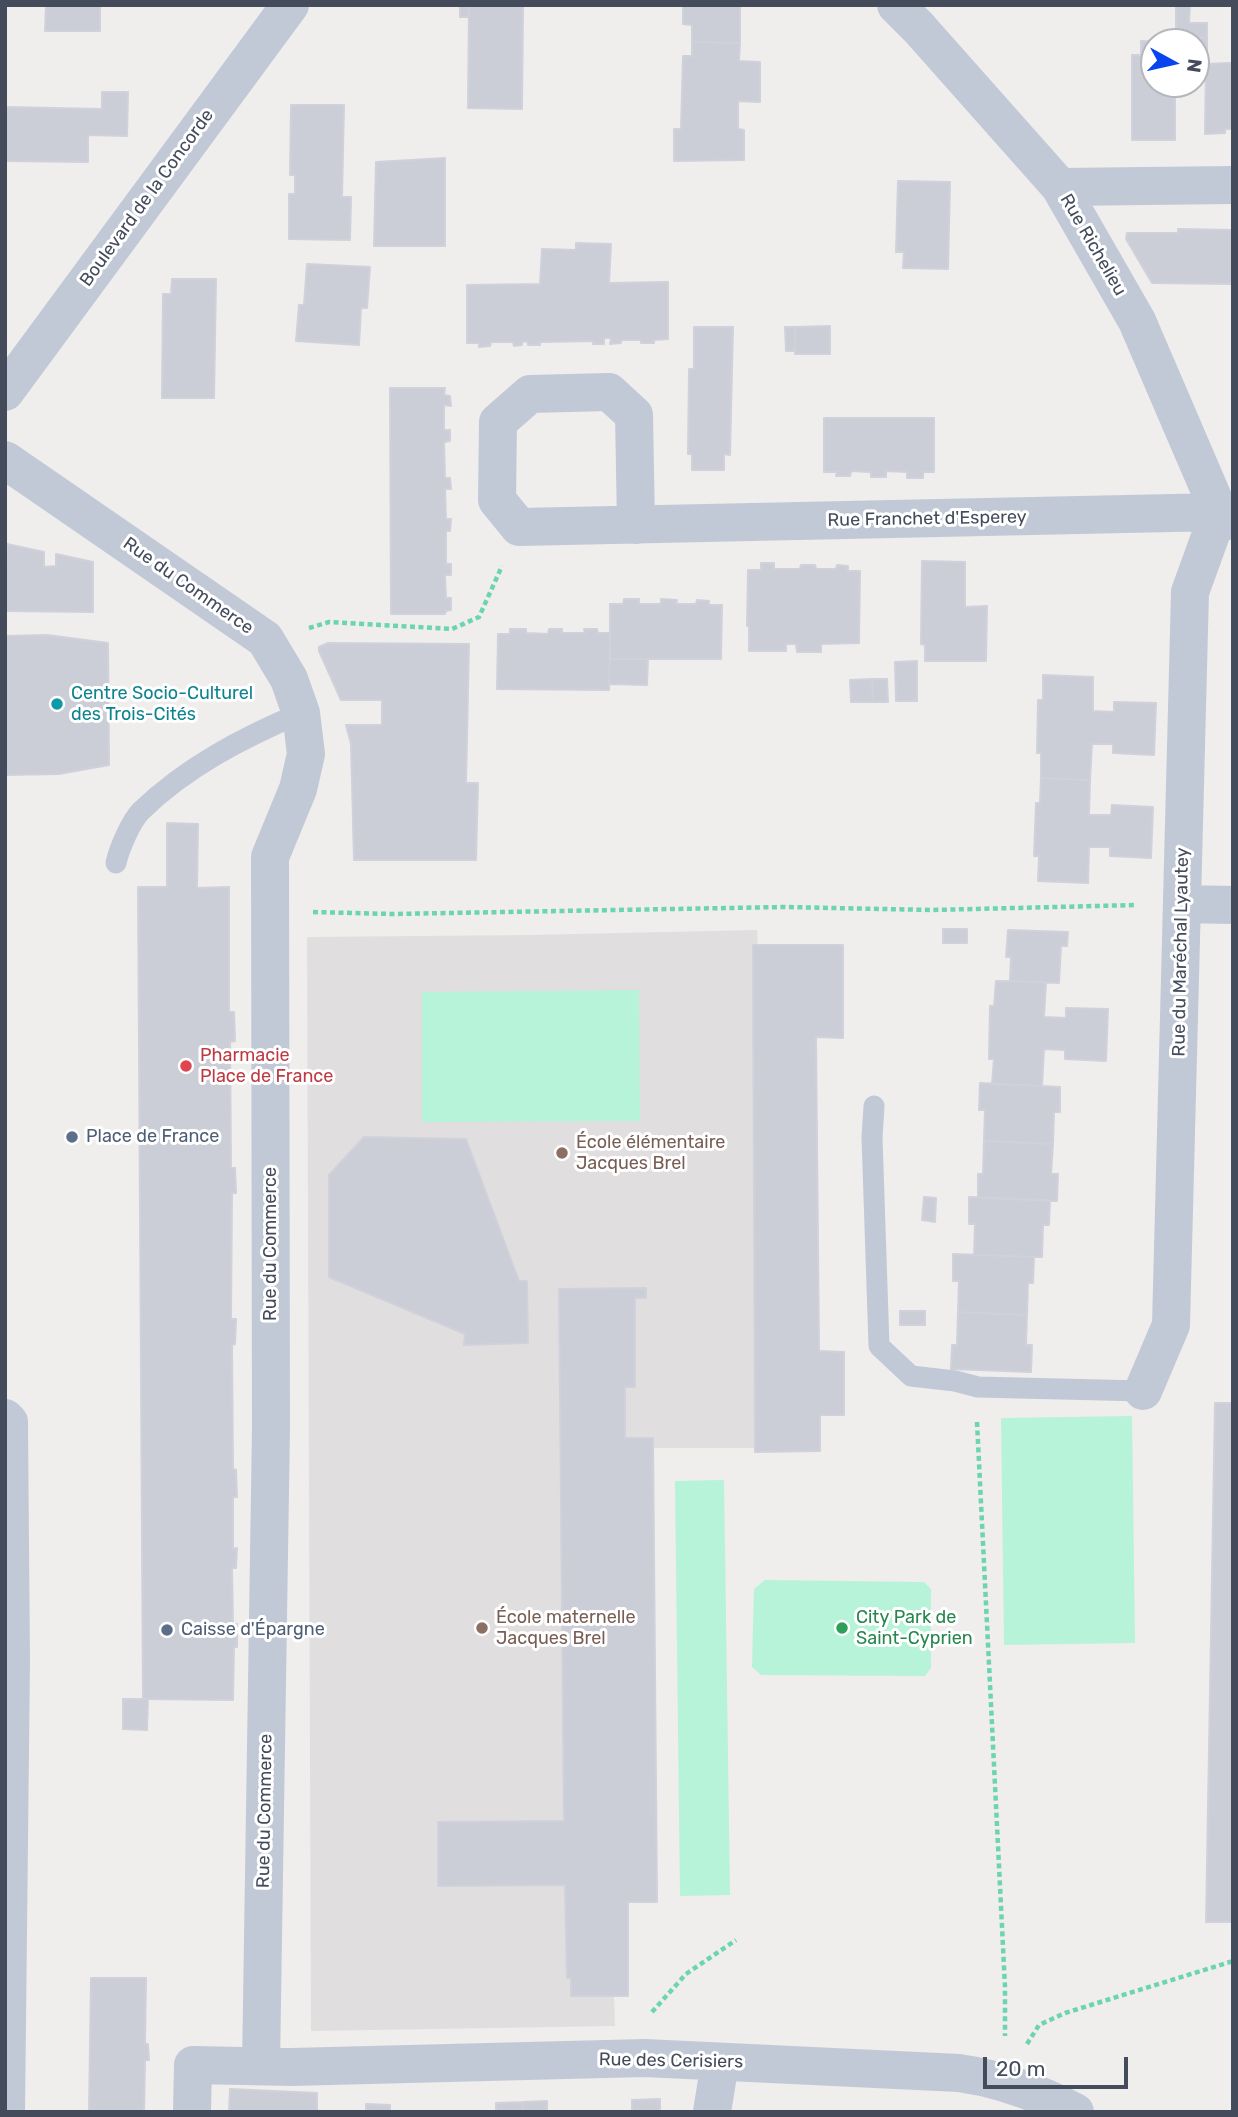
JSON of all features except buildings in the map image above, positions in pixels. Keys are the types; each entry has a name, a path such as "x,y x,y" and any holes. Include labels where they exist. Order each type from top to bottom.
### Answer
{"street":[{"name":"Boulevard de la Concorde","path":"5,392 290,5"},
{"name":"Rue Richelieu","path":"896,5 1060,187 1137,321 1226,517"},
{"path":"1060,187 1233,185"},
{"path":"519,527 497,500 498,422 530,394 609,391 634,415 636,525"},
{"name":"Rue du Commerce","path":"5,460 265,639 289,679 301,713 306,754 298,789 270,857 271,1427 261,2066"},
{"name":"Rue Franchet d'Esperey","path":"519,527 1226,517"},
{"name":"Rue du Maréchal Lyautey","path":"1143,1391 1171,1325 1190,592 1226,517"},
{"path":"1182,904 1233,905"},
{"path":"5,1418 9,1422 17,1661 6,2112"},
{"name":"Rue des Cerisiers","path":"261,2066 645,2058 959,2073 1006,2081 1045,2096 1075,2112"},
{"path":"712,2112 720,2062"},
{"path":"192,2112 193,2065 261,2066"}],"lane":[{"path":"116,863 118,852 139,812 191,770 253,733 301,713"},
{"path":"874,1106 872,1150 878,1346 911,1376 955,1381 978,1387 1143,1391"}],"path":[{"path":"265,639 329,622 452,629 479,617 519,527"},
{"path":"270,909 392,914 784,907 947,910 1182,904"},
{"path":"978,1387 1005,1987 1006,2081"},
{"path":"645,2058 644,2025 651,2014 685,1974 736,1940"},
{"path":"1006,2081 1039,2025 1065,2013 1233,1961"}],"shaded area":[{"path":"757,930 758,945 843,945 843,1038 816,1038 819,1350 844,1352 844,1415 820,1416 820,1451 755,1452 755,1448 653,1448 657,1902 628,1902 628,1996 614,1997 615,2026 311,2031 307,937"}],"green space":[{"path":"639,990 640,1121 422,1122 422,992"},
{"path":"1132,1416 1135,1643 1004,1645 1001,1418"},
{"path":"724,1480 730,1895 680,1896 675,1481"},
{"name":"City Park de Saint-Cyprien","path":"765,1580 924,1582 931,1589 931,1668 925,1676 761,1675 752,1667 754,1589"}],"place":[{"name":"Centre Socio-Culturel des Trois-Cités","path":"57,704"},
{"name":"Pharmacie Place de France","path":"186,1066"},
{"name":"Place de France","path":"72,1137"},
{"name":"École élémentaire Jacques Brel","path":"562,1153"},
{"name":"École maternelle Jacques Brel","path":"482,1628"},
{"name":"City Park de Saint-Cyprien","path":"842,1628"},
{"name":"Caisse d'Épargne","path":"167,1630"}]}
